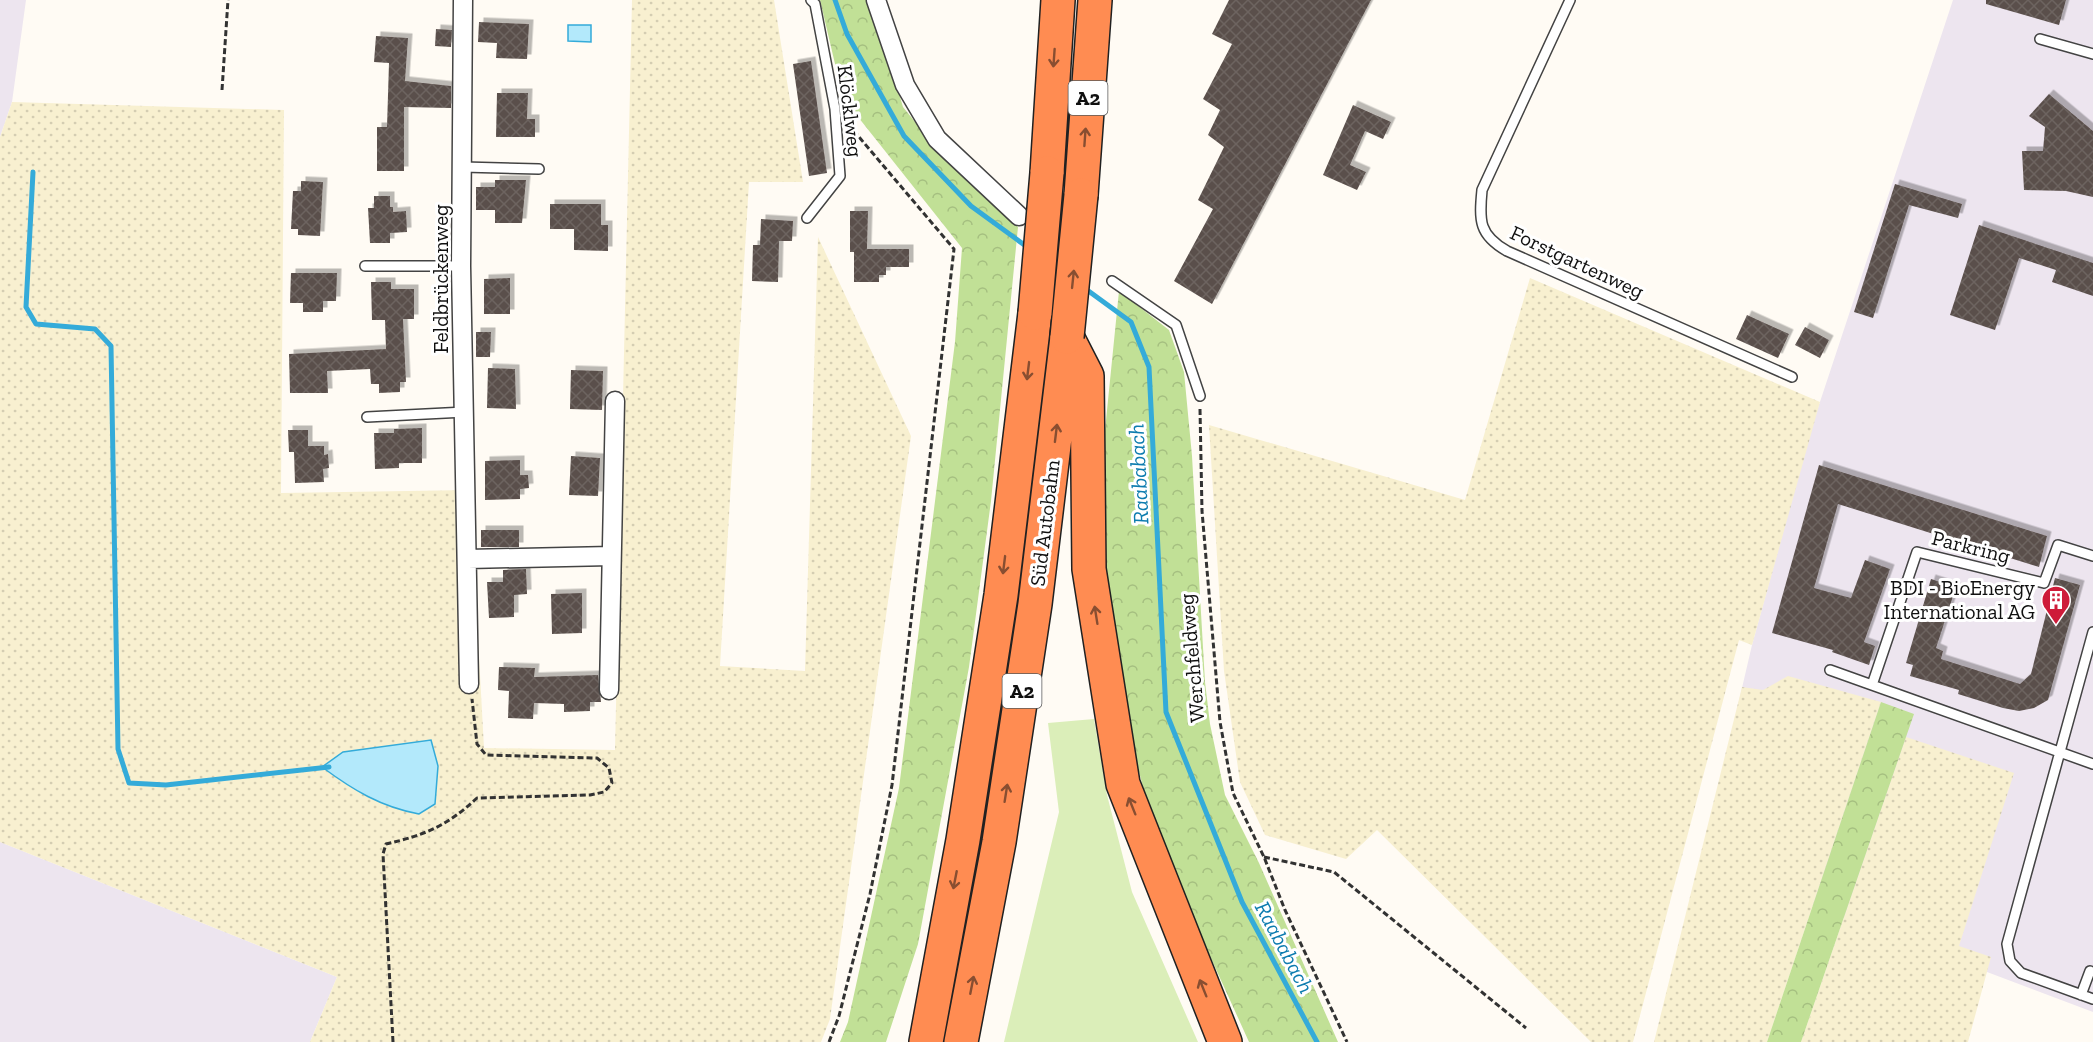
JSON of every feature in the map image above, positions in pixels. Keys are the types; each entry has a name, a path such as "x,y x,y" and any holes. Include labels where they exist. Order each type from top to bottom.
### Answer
{"highway":[{"name":"Süd Autobahn","path":"926,1042 1001,595 1035,313 1058,0"},
{"name":"Süd Autobahn","path":"961,1042 999,842 1035,604 1067,337 1081,195 1095,0"},
{"path":"1067,337 1087,376 1089,569 1123,784 1225,1042"},
{"path":"903,1042 947,921"}],"street":[{"name":"Feldbrückenweg","path":"463,0 461,266 470,684"},
{"path":"876,0 905,85 937,140 1019,216"},
{"path":"609,690 615,401"},
{"path":"468,559 611,556"}],"lane":[{"name":"Klöcklweg","path":"807,218 840,176 835,109 815,4 811,0"},
{"name":"Forstgartenweg","path":"1570,0 1482,190 1480,209 1483,231 1492,243 1507,251 1792,377"},
{"path":"2040,39 2093,54"},
{"path":"463,167 539,169"},
{"path":"365,266 461,266"},
{"path":"1112,281 1176,325 1200,396"},
{"path":"367,417 465,412"},
{"name":"Parkring","path":"1872,685 1917,552 2044,583 2058,545 2093,556"},
{"path":"2093,632 2007,944 2010,961 2021,973 2093,999"},
{"path":"1830,670 2093,764"},
{"path":"2081,995 2090,971"}],"path":[{"path":"222,90 228,0"},
{"path":"829,1042 839,1016 870,894 892,785 954,249 835,109"},
{"name":"Werchfeldweg","path":"1200,396 1202,511 1220,722 1233,793 1347,1042"},
{"path":"393,1042 382,854 386,844 436,830 477,798 590,795 604,792 612,783 609,768 597,758 486,754 477,744 470,684"},
{"path":"1264,857 1334,872 1526,1028"}],"shaded area":[{"path":"0,0 26,0 12,102 0,137"},
{"path":"632,0 774,0 803,182 749,182 720,666 805,671 818,237 911,436 830,1019 821,1042 310,1042 337,977 0,842 0,137 12,102 284,110 281,493 470,490 484,748 615,750"},
{"path":"1953,0 2093,0 2093,1012 1701,864 1752,645 1813,423"},
{"path":"1530,278 1820,402 1752,645 1739,640 1633,1042 1591,1042 1377,830 1346,859 1265,835 1240,782 1224,671 1209,425 1465,500"},
{"path":"1788,676 1881,702 1767,1042 1654,1042 1742,687 1763,690"},
{"path":"1906,737 2014,773 1959,946 1991,957 1968,1042 1801,1042"},
{"path":"0,842 337,977 310,1042 0,1042"}],"green space":[{"path":"820,0 871,0 903,107 949,164 1018,227 991,501 969,667 918,944 886,1042 840,1042 848,1022 899,788 955,342 962,248 843,98"},
{"path":"1119,291 1169,330 1184,372 1192,456 1205,682 1210,724 1225,795 1259,863 1338,1042 1249,1042 1156,837 1131,741 1099,536 1102,460"},
{"path":"1881,702 1914,714 1801,1042 1767,1042"},
{"path":"1094,719 1107,795 1132,892 1198,1042 1004,1042 1059,812 1048,723"}],"water":[{"path":"568,25 591,25 591,42 568,41"},
{"path":"431,740 438,766 435,804 419,814 380,802 345,783 322,767 343,752"}],"building":[{"path":"1229,0 1371,0 1212,304 1174,281 1213,209 1198,200 1224,147 1208,135 1220,110 1203,99 1232,44 1212,34"},
{"path":"1986,0 2066,0 2059,25 1986,4"},
{"path":"479,22 529,24 527,59 496,58 497,43 478,42"},
{"path":"436,29 452,30 451,47 435,46"},
{"path":"376,36 408,38 405,81 451,86 451,108 404,107 404,171 377,171 377,127 387,127 389,63 374,62"},
{"path":"811,61 827,173 809,176 793,64"},
{"path":"497,93 528,93 527,119 535,119 535,137 496,137"},
{"path":"2049,94 2093,131 2093,197 2066,191 2024,190 2022,151 2043,151 2045,127 2029,116"},
{"path":"1353,105 1391,122 1383,139 1365,131 1350,165 1366,172 1357,190 1323,175"},
{"path":"495,180 526,180 522,223 495,223 495,210 476,210 476,187 495,187"},
{"path":"301,181 323,182 320,236 298,235 298,229 291,229 293,191 301,191"},
{"path":"1895,184 1962,204 1958,218 1909,205 1873,318 1854,312"},
{"path":"374,196 390,196 390,207 393,207 393,212 406,211 407,232 390,233 390,243 370,243 368,208 374,208"},
{"path":"550,204 601,204 601,225 608,225 608,251 574,250 574,229 550,229"},
{"path":"850,211 868,211 867,249 909,249 909,267 886,267 886,275 879,275 879,282 854,282 854,252 850,252"},
{"path":"761,219 793,221 792,241 779,241 778,282 752,281 753,245 760,245"},
{"path":"1979,225 2093,263 2093,296 2052,282 2056,270 2019,258 1995,330 1950,315"},
{"path":"291,273 337,273 336,301 323,301 323,312 303,312 303,303 290,303"},
{"path":"510,278 510,314 484,314 484,279"},
{"path":"371,282 391,282 391,289 414,289 414,319 403,319 406,382 400,382 400,392 379,393 379,384 371,384 370,369 327,371 328,393 290,393 289,354 386,349 385,320 372,320"},
{"path":"1747,315 1789,334 1778,358 1736,339"},
{"path":"1805,327 1829,340 1820,358 1795,345"},
{"path":"476,332 491,332 490,357 476,357"},
{"path":"488,368 515,369 516,409 487,408"},
{"path":"571,370 603,371 602,410 570,409"},
{"path":"422,428 422,463 399,463 399,468 375,469 374,433 394,433 394,429"},
{"path":"288,430 308,430 308,446 324,446 324,455 328,454 329,468 323,469 324,482 295,483 294,452 289,452"},
{"path":"571,456 600,458 598,496 569,495"},
{"path":"520,460 520,475 528,475 529,488 520,489 520,499 485,500 485,461"},
{"path":"1819,465 2047,536 2039,567 1838,504 1814,588 1851,598 1865,560 1890,569 1864,642 1875,646 1869,665 1832,652 1833,650 1772,633"},
{"path":"481,530 519,530 519,547 481,547"},
{"path":"526,569 527,594 514,595 514,617 489,618 487,582 503,582 503,570"},
{"name":"BDI - BioEnergy International AG","path":"2055,578 2080,585 2048,700 2034,708 2019,711 1958,694 1959,690 1910,676 1913,665 1906,663 1931,579 1956,587 1936,648 1943,651 1941,659 2020,684 2031,674"},
{"path":"582,593 582,633 552,634 551,594"},
{"path":"499,667 535,668 534,677 598,675 601,702 590,702 590,711 564,712 564,704 534,703 533,719 508,718 509,691 498,690"}],"waterway":[{"name":"Raababach","path":"835,0 847,34 904,136 971,206 1030,249"},
{"path":"33,172 26,307 36,324 95,329 111,346 118,749 129,783 166,785 329,767"},
{"name":"Raababach","path":"1083,287 1131,322 1149,367 1166,712 1242,902 1317,1042"}],"place":[{"name":"BDI - BioEnergy International AG","path":"2056,626"}]}
